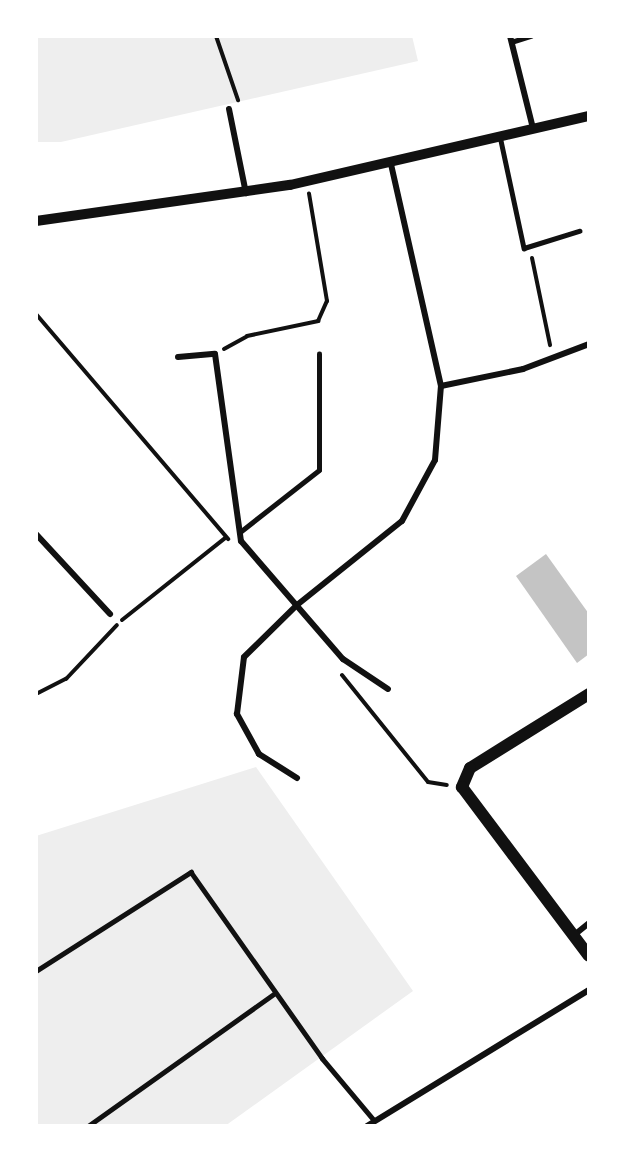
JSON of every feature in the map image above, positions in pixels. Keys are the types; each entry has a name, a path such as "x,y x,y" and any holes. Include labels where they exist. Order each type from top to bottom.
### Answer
{"main road":[{"path":"589,694 470,768 463,782 589,956"}],"street":[{"path":"510,39 533,128"},
{"path":"229,110 246,193"},
{"path":"36,221 246,193 307,182 391,165 500,136 589,116"},
{"path":"297,778 259,754 237,714 244,657 297,605 402,521 435,460 441,386 391,165"},
{"path":"441,386 553,357 589,344"},
{"path":"178,357 215,354 240,532 247,548 343,659 388,689"},
{"path":"36,534 110,614"},
{"path":"573,936 589,923"},
{"path":"367,1126 376,1123 589,990"}],"lane":[{"path":"510,39 531,36"},
{"path":"500,136 524,248 579,231"},
{"path":"240,532 319,470 319,354"},
{"path":"36,971 191,872 275,993 376,1123"},
{"path":"88,1126 275,993"}],"path":[{"path":"216,36 236,83 238,104 229,110"},
{"path":"215,354 247,336 318,321 327,301 307,182"},
{"path":"529,246 553,357"},
{"path":"36,314 225,538 247,548"},
{"path":"36,694 66,679 119,622 225,538"},
{"path":"343,659 342,676 428,782 463,782"}],"shaded area":[{"path":"36,36 412,36 418,61 61,142 36,142"},
{"path":"256,767 413,991 225,1126 36,1126 36,836"}],"building":[{"path":"546,554 589,614 589,654 577,663 516,576"}]}
